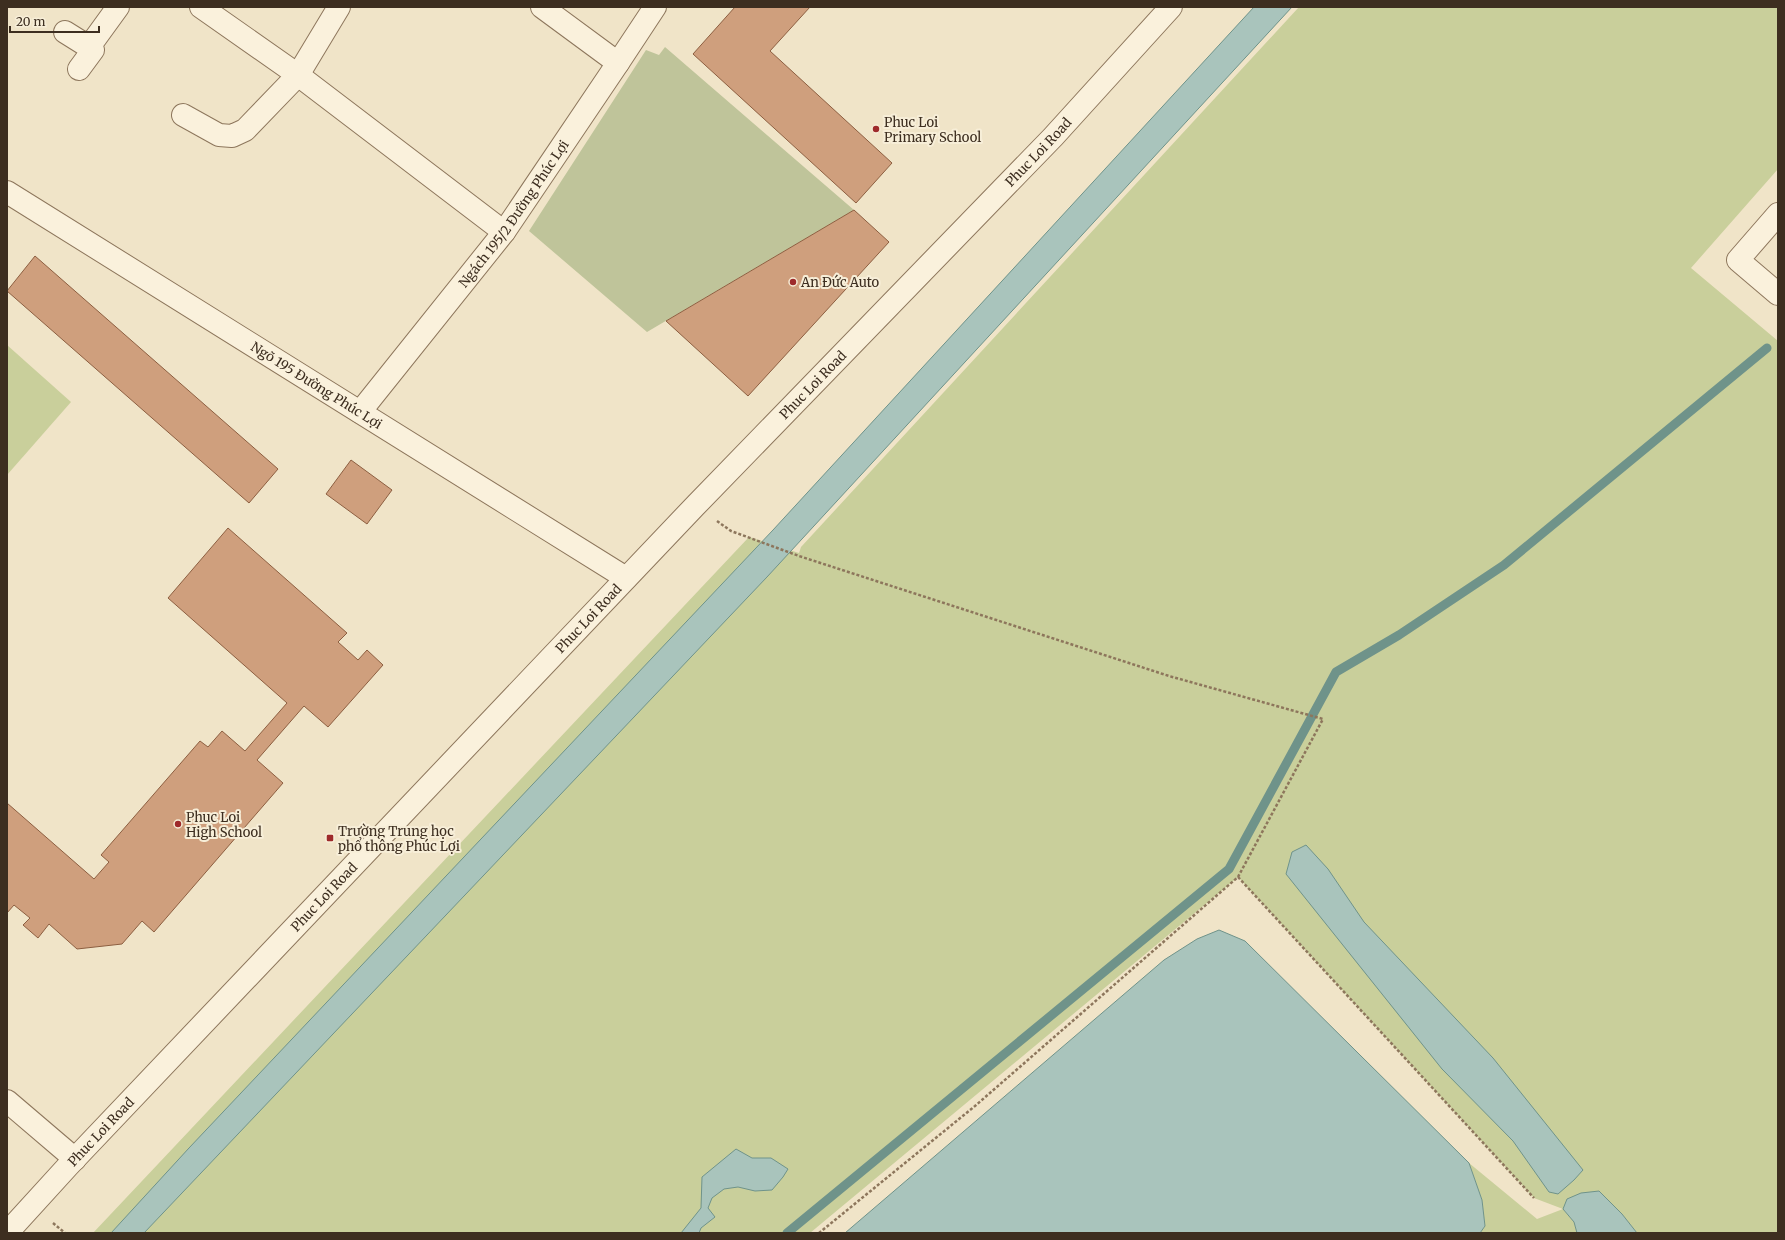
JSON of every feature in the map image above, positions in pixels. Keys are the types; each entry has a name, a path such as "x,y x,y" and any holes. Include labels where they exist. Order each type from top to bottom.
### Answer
{"street":[{"path":"89,47 118,7"},
{"path":"201,7 298,76 504,232"},
{"path":"183,115 219,135 232,136 245,130 298,76 339,7"},
{"path":"542,7 618,63"},
{"name":"Ngách 195/2 Đường Phúc Lợi","path":"360,412 504,232 655,7"},
{"name":"Phuc Loi Road","path":"7,1233 75,1159 626,578 1053,137 1171,7"},
{"path":"65,32 93,50 79,69"},
{"name":"Ngõ 195 Đường Phúc Lợi","path":"7,192 626,578"},
{"path":"1778,214 1738,260 1778,294"},
{"path":"7,1101 75,1159"}],"path":[{"path":"731,531 799,556 1169,676 1323,719 1238,877 974,1106 819,1233"},
{"path":"1238,877 1534,1198"}],"green space":[{"path":"1299,7 1778,7 1778,169 1691,268 1778,341 1778,1233 1637,1233 1622,1214 1599,1191 1563,1209 1534,1198 1238,877 810,1233 93,1233 749,537 799,553 801,547"},
{"path":"665,47 854,210 647,332 529,231 646,50 659,55"},
{"path":"7,345 71,402 7,475"},
{"path":"1469,1163 1537,1219 1563,1209 1574,1222 1577,1233 1480,1233 1485,1226 1482,1200"}],"water":[{"path":"1254,7 1292,7 767,577 144,1233 111,1233 189,1148 773,530"},
{"path":"1306,845 1328,869 1364,922 1493,1058 1583,1170 1558,1194 1549,1192 1513,1141 1442,1069 1286,874 1292,852"},
{"path":"1219,930 1245,941 1469,1163 1482,1200 1485,1226 1480,1233 845,1233 1164,960 1197,939"},
{"path":"736,1149 752,1158 771,1158 788,1169 772,1190 755,1191 738,1187 724,1189 712,1198 708,1208 715,1217 701,1228 699,1233 681,1233 701,1208 702,1177"},
{"path":"1599,1191 1622,1214 1637,1233 1577,1233 1574,1222 1563,1209 1567,1199 1581,1193"}],"building":[{"path":"735,7 810,7 770,51 892,163 856,203 693,54"},
{"name":"An Đức Auto","path":"854,210 889,242 748,396 666,321"},
{"path":"35,256 278,469 249,503 7,291"},
{"path":"351,460 392,490 367,524 326,494"},
{"path":"228,528 347,633 338,642 358,660 367,650 383,665 328,727 304,706 257,760 283,783 154,932 142,921 122,944 77,949 49,924 38,938 23,925 30,918 14,905 7,913 7,803 94,879 109,862 101,855 200,741 208,747 222,731 245,751 287,703 168,598"}],"waterway":[{"path":"787,1233 1229,869 1336,672 1399,635 1504,565 1767,348"}],"place":[{"name":"Phuc Loi Primary School","path":"876,129"},
{"name":"An Đức Auto","path":"793,282"},
{"name":"Phuc Loi High School","path":"178,824"},
{"name":"Trường Trung học phổ thông Phúc Lợi","path":"330,838"}]}
